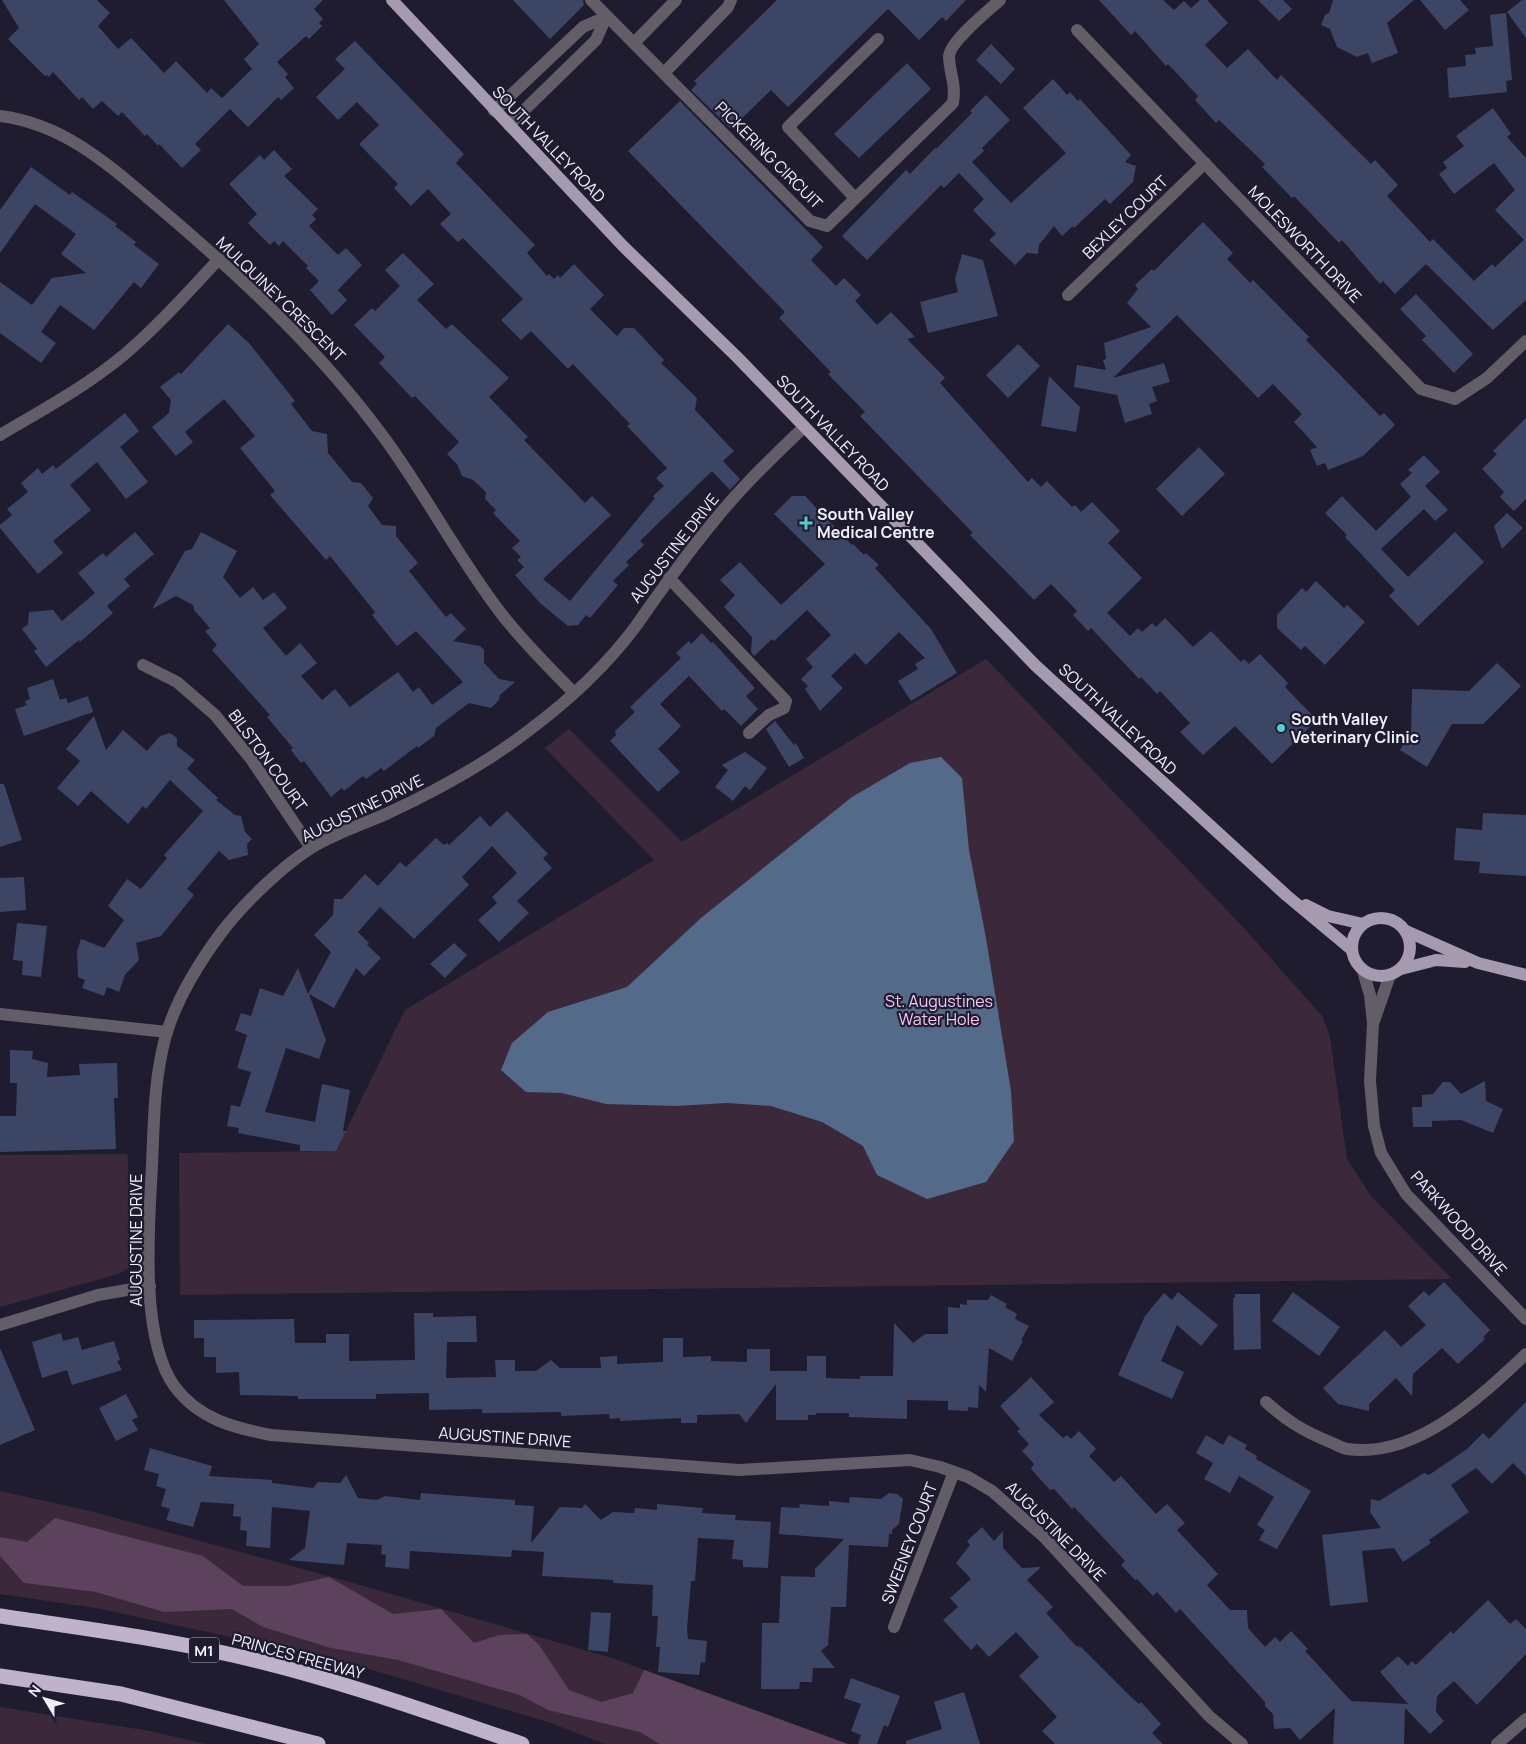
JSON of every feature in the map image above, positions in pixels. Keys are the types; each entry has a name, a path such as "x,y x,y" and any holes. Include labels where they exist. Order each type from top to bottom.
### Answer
{"highway":[{"name":"PRINCES FREEWAY","path":"0,1616 120,1634 261,1662 403,1704 522,1744"},
{"path":"0,1676 121,1694 318,1744"}],"main road":[{"name":"SOUTH VALLEY ROAD","path":"392,0 494,111 623,246 804,427 1035,665 1286,895 1352,950 1356,962 1363,970 1372,975 1395,972 1436,960 1478,963"},
{"name":"SOUTH VALLEY ROAD","path":"1286,895 1328,916 1363,924 1372,920 1389,919 1398,923 1406,931 1478,963 1526,975"},
{"path":"1352,950 1354,936 1363,924"},
{"path":"1395,972 1408,960 1410,949 1406,931"}],"street":[{"name":"PICKERING CIRCUIT","path":"591,0 810,221 827,226 953,103 956,87 949,56 953,45 1000,0"},
{"path":"634,43 676,0"},
{"path":"664,73 728,7 731,0"},
{"path":"494,111 583,27 606,17"},
{"path":"509,125 596,40 606,17"},
{"name":"MOLESWORTH DRIVE","path":"1077,30 1421,389 1455,399 1487,378 1526,341"},
{"path":"855,198 788,127 878,40"},
{"name":"MULQUINEY CRESCENT","path":"0,116 13,117 61,134 96,154 219,260 307,343 340,380 386,440 499,611 524,641 573,692"},
{"name":"BEXLEY COURT","path":"1068,295 1205,163"},
{"path":"0,435 54,404 123,355 163,319 219,260"},
{"name":"AUGUSTINE DRIVE","path":"804,427 715,519 630,633 607,659 531,730 490,759 424,796 311,848 260,890 223,931 195,971 167,1032 158,1069 149,1220 150,1286 155,1337 162,1361 174,1386 193,1406 208,1416 239,1429 271,1435 739,1470 910,1460 954,1472 992,1491 1044,1537 1210,1716 1242,1744"},
{"path":"670,578 786,701 784,708 769,715 749,732"},
{"name":"BILSTON COURT","path":"143,666 177,682 215,715 251,759 311,848"},
{"name":"PARKWOOD DRIVE","path":"1363,970 1370,995 1373,1023 1370,1081 1374,1126 1381,1154 1406,1194 1526,1319"},
{"name":"PARKWOOD DRIVE","path":"1373,1023 1395,972"},
{"path":"0,1014 167,1032"},
{"path":"0,1325 98,1295 150,1286"},
{"path":"1266,1402 1290,1424 1346,1448 1386,1447 1441,1424 1470,1404 1526,1354"},
{"name":"SWEENEY COURT","path":"894,1627 954,1472"},
{"path":"1496,1744 1526,1719"}],"green space":[{"name":"St. Augustines Water Hole","path":"986,659 1243,927 1322,1016 1330,1037 1347,1159 1371,1196 1452,1279 180,1295 179,1153 336,1151 405,1010 654,860 545,748 569,729 682,842"},
{"path":"126,1154 128,1156 129,1268 118,1274 0,1307 0,1155"},
{"path":"0,1491 94,1512 350,1582 615,1659 848,1744 605,1744 548,1722 342,1661 96,1608 0,1594"},
{"path":"0,1707 150,1731 206,1744 0,1744"}],"shaded area":[{"path":"55,1518 203,1556 243,1586 288,1586 329,1577 393,1614 441,1609 474,1643 499,1635 527,1634 539,1645 569,1690 601,1702 633,1693 644,1670 848,1744 660,1744 640,1732 548,1710 520,1695 398,1660 331,1648 263,1627 232,1609 164,1612 96,1592 24,1583 0,1556 0,1537 27,1542"}],"water":[{"path":"941,757 962,778 969,850 986,938 1011,1091 1014,1141 986,1182 927,1199 877,1175 863,1146 822,1122 771,1106 727,1103 676,1106 606,1104 562,1093 526,1092 501,1070 512,1043 548,1012 627,987 701,918 852,797 910,763"}],"building":[{"path":"2,0 97,0 110,13 98,26 118,49 131,38 164,73 176,61 207,93 211,88 222,98 252,69 244,59 259,44 224,0 323,0 314,9 323,19 319,23 322,26 309,39 306,36 277,62 288,74 285,77 294,88 281,100 278,97 248,127 230,109 195,144 201,150 182,168 159,144 158,146 147,134 145,136 122,112 118,116 102,101 93,109 82,97 79,100 53,72 49,77 45,76 8,39 19,28"},
{"path":"513,0 583,0 584,5 550,39"},
{"path":"777,0 966,0 946,21 942,17 919,40 888,9 788,107 771,90 731,129 691,90 697,84 694,81"},
{"path":"1099,0 1163,0 1174,10 1184,1 1191,8 1200,0 1207,0 1228,23 1205,45 1227,68 1248,49 1277,80 1281,75 1371,164 1375,160 1398,185 1387,196 1430,242 1433,239 1474,281 1492,264 1495,267 1524,240 1495,210 1515,190 1494,163 1454,194 1439,174 1447,168 1443,162 1464,146 1456,136 1493,108 1511,134 1507,137 1526,158 1526,300 1493,330 1426,264 1395,294 1383,281 1380,284 1342,240 1339,243 1294,196 1292,198 1262,167 1265,164 1219,120 1216,123 1195,100 1198,96 1168,64 1166,66 1135,31 1131,35"},
{"path":"1258,0 1283,0 1292,9 1279,21"},
{"path":"1333,0 1414,0 1387,23 1398,53 1372,63 1368,53 1357,57 1337,47 1330,29 1321,25 1325,15 1329,13"},
{"path":"1420,0 1460,0 1469,10 1445,30"},
{"path":"1522,0 1526,0 1526,38 1507,12"},
{"path":"1506,13 1512,80 1506,81 1507,92 1449,98 1447,68 1466,66 1465,55 1476,54 1475,48 1493,46 1490,15"},
{"path":"355,41 464,154 456,163 535,245 527,253 547,276 549,274 554,279 558,275 560,278 574,264 604,295 590,309 617,336 624,328 634,328 664,360 661,363 697,398 695,410 734,451 723,461 740,479 730,490 712,471 640,541 644,545 626,562 629,565 613,581 618,585 590,618 586,615 578,625 568,626 540,603 515,575 524,567 517,560 521,557 512,548 520,541 493,513 496,510 485,499 486,492 473,480 462,476 457,464 447,454 459,442 415,396 412,398 379,363 385,357 354,325 372,308 375,311 400,286 385,270 403,253 434,284 417,300 446,329 452,324 509,378 489,397 528,437 524,440 585,503 592,496 611,515 543,579 570,601 655,498 653,496 664,486 656,478 667,468 627,426 630,424 573,364 568,369 531,331 521,340 501,320 523,299 463,238 458,242 440,224 451,214 428,189 411,206 394,188 398,184 359,144 379,125 357,102 338,120 316,97 345,69 335,59"},
{"path":"991,44 1015,69 1001,84 976,60"},
{"path":"907,63 931,89 859,158 834,134"},
{"path":"1053,79 1067,95 1070,92 1078,101 1080,99 1131,155 1125,162 1136,166 1133,182 1110,204 1105,199 1074,228 1073,226 1062,236 1054,226 1039,245 1038,254 1027,253 1015,265 989,240 996,234 973,210 984,199 959,173 944,188 941,185 867,260 842,236 906,170 910,174 936,149 972,113 970,111 986,95 1010,120 982,148 984,151 972,162 1011,203 1066,153 1023,108"},
{"path":"680,101 823,247 811,260 836,286 844,278 861,295 855,301 877,325 891,312 915,337 907,339 945,378 940,383 1028,482 1032,478 1041,487 1047,481 1072,507 1075,505 1081,512 1092,502 1120,531 1108,543 1142,578 1107,613 1130,636 1138,628 1142,632 1152,623 1156,627 1165,618 1193,647 1211,631 1241,662 1244,659 1249,664 1260,654 1288,683 1285,687 1317,720 1272,764 1235,726 1203,755 1180,732 1190,723 1160,691 1157,694 1141,677 1139,679 1091,628 1088,631 1073,615 1077,611 1051,584 1034,600 970,535 973,533 860,416 865,412 828,374 831,372 779,318 785,312 628,151"},
{"path":"274,150 292,169 284,176 318,209 312,215 316,219 309,226 338,255 346,248 362,265 338,290 347,300 332,315 310,290 319,281 306,268 308,266 283,241 279,246 274,241 270,245 248,223 257,214 229,184 260,155 264,160"},
{"path":"31,167 70,195 72,192 117,224 115,226 136,242 134,245 159,264 141,288 134,282 94,330 60,305 41,332 56,343 41,363 0,333 0,282 32,305 52,278 86,273 61,254 76,234 35,204 0,253 0,210"},
{"path":"1203,222 1233,253 1227,259 1250,283 1253,280 1309,337 1306,340 1380,416 1384,413 1395,425 1363,456 1328,470 1325,463 1317,466 1310,450 1317,447 1294,422 1302,414 1273,384 1258,398 1177,315 1113,378 1164,363 1170,382 1152,387 1157,401 1149,404 1152,414 1125,423 1117,395 1074,387 1077,365 1106,370 1103,360 1106,359 1104,343 1151,327 1127,303 1138,289 1135,285 1152,269 1154,271"},
{"path":"962,254 983,260 998,316 928,333 920,302 958,292 955,279"},
{"path":"1416,294 1473,354 1454,373 1422,340 1426,336 1400,309"},
{"path":"228,324 249,343 295,401 291,404 312,431 327,434 328,453 352,482 361,483 373,498 368,506 382,525 396,526 396,536 418,563 409,571 446,617 451,613 466,629 453,641 480,646 484,650 484,663 499,679 515,682 500,695 499,700 491,708 469,703 436,728 434,736 418,748 417,746 384,771 381,768 366,779 363,776 344,791 342,788 331,797 304,761 301,763 291,750 293,748 267,717 270,715 212,650 217,645 205,631 210,628 194,610 193,605 176,596 152,609 185,551 192,549 201,532 237,551 223,577 240,598 253,587 263,600 274,592 287,608 263,628 286,656 300,643 317,663 301,676 322,700 335,689 350,707 398,672 413,692 419,687 432,705 463,682 416,631 397,646 372,615 375,612 330,556 326,560 270,495 275,491 240,448 255,436 224,399 185,432 193,442 176,456 152,427 169,413 171,400 160,387 179,372 181,374"},
{"path":"1018,344 1040,366 1008,398 986,375"},
{"path":"1049,376 1080,407 1076,432 1041,426"},
{"path":"125,413 139,431 120,447 148,482 126,499 97,462 70,485 91,510 53,541 63,553 38,574 0,528 0,525 12,515 7,509 28,492 21,483 38,468 42,474 53,465 56,469"},
{"path":"1526,418 1526,499 1514,511 1500,497 1504,492 1482,469 1497,454 1493,451"},
{"path":"1199,447 1225,474 1182,516 1156,489"},
{"path":"1424,455 1440,472 1425,486 1448,510 1435,521 1424,509 1381,549 1408,577 1455,532 1484,562 1418,626 1389,596 1395,590 1325,513 1342,496 1376,531 1411,497 1400,484 1412,473 1408,470"},
{"path":"792,496 805,496 852,545 864,555 866,553 879,565 875,568 931,629 957,673 911,701 898,681 918,669 915,664 925,658 899,632 866,665 855,653 831,676 843,688 820,711 805,689 808,686 801,679 813,667 806,659 831,635 807,610 774,641 772,639 754,656 751,652 752,637 724,607 735,595 720,580 740,562 781,605 825,564 774,514"},
{"path":"1507,513 1523,528 1502,549 1494,526"},
{"path":"135,532 154,554 124,579 130,586 107,606 113,613 80,642 79,640 46,667 34,651 37,649 22,629 28,624 29,612 53,610 62,621 95,593 78,573 103,553 106,557"},
{"path":"1316,581 1344,608 1347,605 1365,622 1325,665 1305,646 1301,650 1277,628 1277,615 1302,588 1306,592"},
{"path":"702,633 711,643 713,642 755,688 746,696 758,709 741,726 724,709 722,711 689,676 660,704 681,726 658,749 680,772 658,792 610,741 616,735 615,731 635,712 630,707 681,658 676,653 689,641 691,644"},
{"path":"1497,663 1521,686 1483,724 1452,724 1427,767 1400,750 1411,732 1412,689 1469,691"},
{"path":"53,679 60,700 66,698 68,703 88,696 93,712 24,736 15,709 27,705 25,701 30,699 27,688"},
{"path":"94,716 106,750 123,730 147,751 160,736 170,733 177,738 177,746 195,760 187,769 218,798 216,800 235,815 241,816 245,832 252,839 247,844 248,855 229,860 219,851 187,889 194,895 161,936 136,943 139,960 125,975 119,992 107,987 104,996 82,988 85,980 78,977 77,951 81,939 104,948 124,920 108,906 127,879 141,889 167,858 164,855 203,811 170,780 146,809 143,806 128,824 91,791 78,806 57,788 80,761 66,749"},
{"path":"775,721 794,745 796,743 804,758 789,767 766,729"},
{"path":"745,752 767,768 750,790 745,786 733,801 715,787 728,770 722,765"},
{"path":"0,784 4,784 22,840 0,847"},
{"path":"507,811 548,854 543,858 552,868 517,901 529,913 499,942 478,920 497,903 492,897 517,873 492,846 462,877 469,885 414,939 380,907 358,932 369,943 367,945 381,958 364,976 356,968 334,1008 309,994 326,1040 319,1059 286,1048 265,1112 315,1122 322,1084 350,1090 343,1131 346,1131 336,1151 300,1151 300,1145 238,1133 239,1128 227,1126 231,1105 240,1107 251,1072 237,1068 247,1035 235,1030 241,1013 251,1016 260,988 283,996 298,968 308,994 331,952 314,935 333,915 334,899 342,899 365,874 378,886 400,862 406,867 436,838 444,845 447,843 449,845 480,816 490,827"},
{"path":"1483,813 1526,815 1526,876 1479,873 1480,862 1454,860 1456,828 1482,830"},
{"path":"24,877 26,910 0,912 0,878"},
{"path":"17,923 47,926 41,977 22,975 23,961 13,960"},
{"path":"454,943 467,955 445,978 430,964"},
{"path":"10,1050 33,1051 32,1059 48,1063 47,1077 80,1075 79,1064 117,1063 118,1098 114,1098 116,1149 0,1152 0,1116 16,1116 17,1083 10,1083"},
{"path":"1485,1081 1486,1101 1503,1109 1493,1133 1461,1120 1432,1121 1432,1127 1413,1127 1412,1107 1422,1107 1422,1095 1433,1094 1443,1082 1450,1082 1461,1094"},
{"path":"1444,1282 1490,1330 1483,1337 1485,1339 1458,1364 1442,1348 1413,1374 1412,1396 1396,1378 1369,1404 1369,1411 1338,1404 1323,1388 1385,1330 1401,1347 1426,1325 1408,1306 1424,1291 1429,1296"},
{"path":"1178,1292 1218,1325 1201,1346 1177,1325 1161,1361 1184,1372 1172,1399 1118,1375 1145,1316 1164,1293 1172,1300"},
{"path":"1293,1292 1340,1327 1319,1356 1272,1321"},
{"path":"1235,1294 1260,1294 1261,1349 1234,1350 1233,1298 1235,1298"},
{"path":"991,1295 1007,1304 1005,1307 1017,1314 1015,1319 1029,1326 1012,1361 989,1348 986,1392 979,1385 978,1408 968,1407 968,1411 948,1410 948,1401 907,1400 907,1419 849,1417 849,1413 816,1413 816,1415 808,1415 808,1420 776,1420 776,1384 746,1423 739,1414 697,1415 697,1423 681,1423 681,1418 620,1421 620,1418 610,1419 609,1414 561,1416 561,1412 482,1413 482,1409 429,1410 429,1393 376,1394 376,1399 298,1399 298,1396 240,1395 239,1372 216,1373 216,1357 204,1357 204,1338 194,1338 194,1320 294,1319 295,1343 326,1343 326,1334 349,1334 349,1361 415,1360 414,1313 433,1313 433,1317 476,1316 477,1342 447,1342 446,1378 496,1377 495,1360 515,1360 515,1371 536,1371 551,1360 560,1368 601,1368 600,1357 617,1356 617,1364 663,1362 663,1338 683,1338 683,1357 711,1356 711,1361 747,1362 747,1349 770,1349 770,1371 807,1371 807,1356 826,1356 826,1378 860,1379 860,1376 893,1376 894,1323 913,1343 925,1334 948,1334 948,1307 960,1308 960,1304 967,1305 967,1300 988,1300"},
{"path":"61,1333 63,1341 78,1337 82,1350 114,1341 120,1360 117,1361 122,1370 72,1385 67,1370 42,1378 32,1342"},
{"path":"0,1348 35,1430 0,1445"},
{"path":"1031,1377 1054,1402 1039,1415 1063,1438 1067,1435 1071,1439 1079,1431 1096,1449 1089,1456 1114,1482 1121,1476 1156,1514 1167,1504 1185,1523 1177,1530 1218,1574 1207,1585 1230,1610 1247,1610 1248,1628 1265,1647 1275,1637 1280,1642 1291,1631 1308,1649 1305,1651 1351,1701 1408,1704 1380,1672 1398,1656 1408,1666 1412,1661 1416,1665 1451,1631 1453,1634 1488,1600 1510,1624 1516,1619 1526,1629 1526,1654 1477,1705 1454,1681 1437,1696 1436,1712 1444,1721 1430,1734 1405,1708 1404,1744 1333,1744 1335,1708 1300,1740 1290,1728 1274,1729 1273,1714 1265,1706 1265,1702 1180,1609 1176,1613 1157,1592 1153,1596 1137,1579 1135,1580 1121,1565 1125,1561 1097,1531 1074,1507 1072,1509 1054,1489 1050,1490 1031,1469 1034,1464 1022,1451 1029,1444 1017,1431 1020,1429 1000,1406"},
{"path":"126,1394 138,1417 132,1420 138,1430 116,1441 99,1408"},
{"path":"1526,1402 1526,1476 1513,1463 1492,1484 1476,1468 1451,1485 1469,1512 1429,1540 1431,1543 1403,1562 1394,1548 1362,1551 1368,1602 1330,1606 1322,1535 1381,1528 1370,1512 1371,1499 1379,1501 1424,1473 1429,1475 1467,1449 1483,1433 1489,1439"},
{"path":"1206,1435 1223,1445 1229,1435 1247,1445 1245,1449 1257,1456 1256,1459 1311,1491 1277,1549 1259,1540 1265,1530 1257,1525 1274,1497 1239,1476 1230,1493 1204,1479 1213,1463 1196,1453"},
{"path":"150,1448 212,1466 209,1476 272,1480 272,1483 313,1488 318,1482 340,1483 346,1475 358,1498 377,1500 385,1496 420,1500 421,1493 515,1500 515,1505 534,1506 531,1543 560,1507 582,1508 585,1504 601,1520 613,1512 634,1513 635,1508 657,1510 657,1504 703,1508 702,1513 736,1515 735,1520 771,1522 768,1568 743,1567 743,1560 732,1559 734,1540 698,1538 695,1581 691,1581 687,1629 688,1639 707,1641 705,1663 701,1662 699,1675 658,1672 660,1647 656,1647 658,1616 652,1616 653,1585 613,1583 613,1580 542,1576 544,1552 512,1550 511,1557 410,1551 409,1569 385,1567 386,1555 381,1554 382,1545 347,1543 344,1565 289,1560 305,1548 310,1511 272,1507 270,1548 246,1546 247,1531 240,1530 241,1517 233,1516 234,1504 201,1502 193,1527 166,1520 170,1509 161,1506 166,1489 156,1486 159,1474 144,1470"},
{"path":"889,1493 897,1494 903,1499 899,1524 892,1530 892,1534 889,1534 888,1547 849,1545 846,1607 831,1607 828,1645 821,1651 835,1668 813,1668 812,1682 800,1682 799,1689 761,1689 762,1623 779,1623 781,1576 815,1577 815,1569 844,1539 779,1534 781,1507 799,1508 800,1504 829,1506 829,1501 849,1503 850,1497 881,1499"},
{"path":"982,1527 994,1541 1003,1531 1003,1548 1022,1568 1041,1567 1027,1580 1053,1607 1046,1613 1076,1646 1081,1647 1139,1704 1141,1702 1161,1724 1152,1733 1163,1744 1055,1744 1042,1731 1057,1717 1019,1676 1039,1657 1016,1632 989,1657 977,1644 971,1650 943,1620 958,1607 950,1598 971,1579 956,1563 970,1545 967,1541"},
{"path":"591,1612 611,1613 608,1652 588,1650"},
{"path":"851,1678 900,1696 888,1727 884,1725 877,1744 858,1744 861,1735 851,1731 861,1704 844,1698"},
{"path":"964,1692 980,1744 906,1744 906,1741 942,1729 934,1702"}],"place":[{"name":"South Valley Medical Centre","path":"806,523"},
{"name":"South Valley Veterinary Clinic","path":"1281,728"}]}
